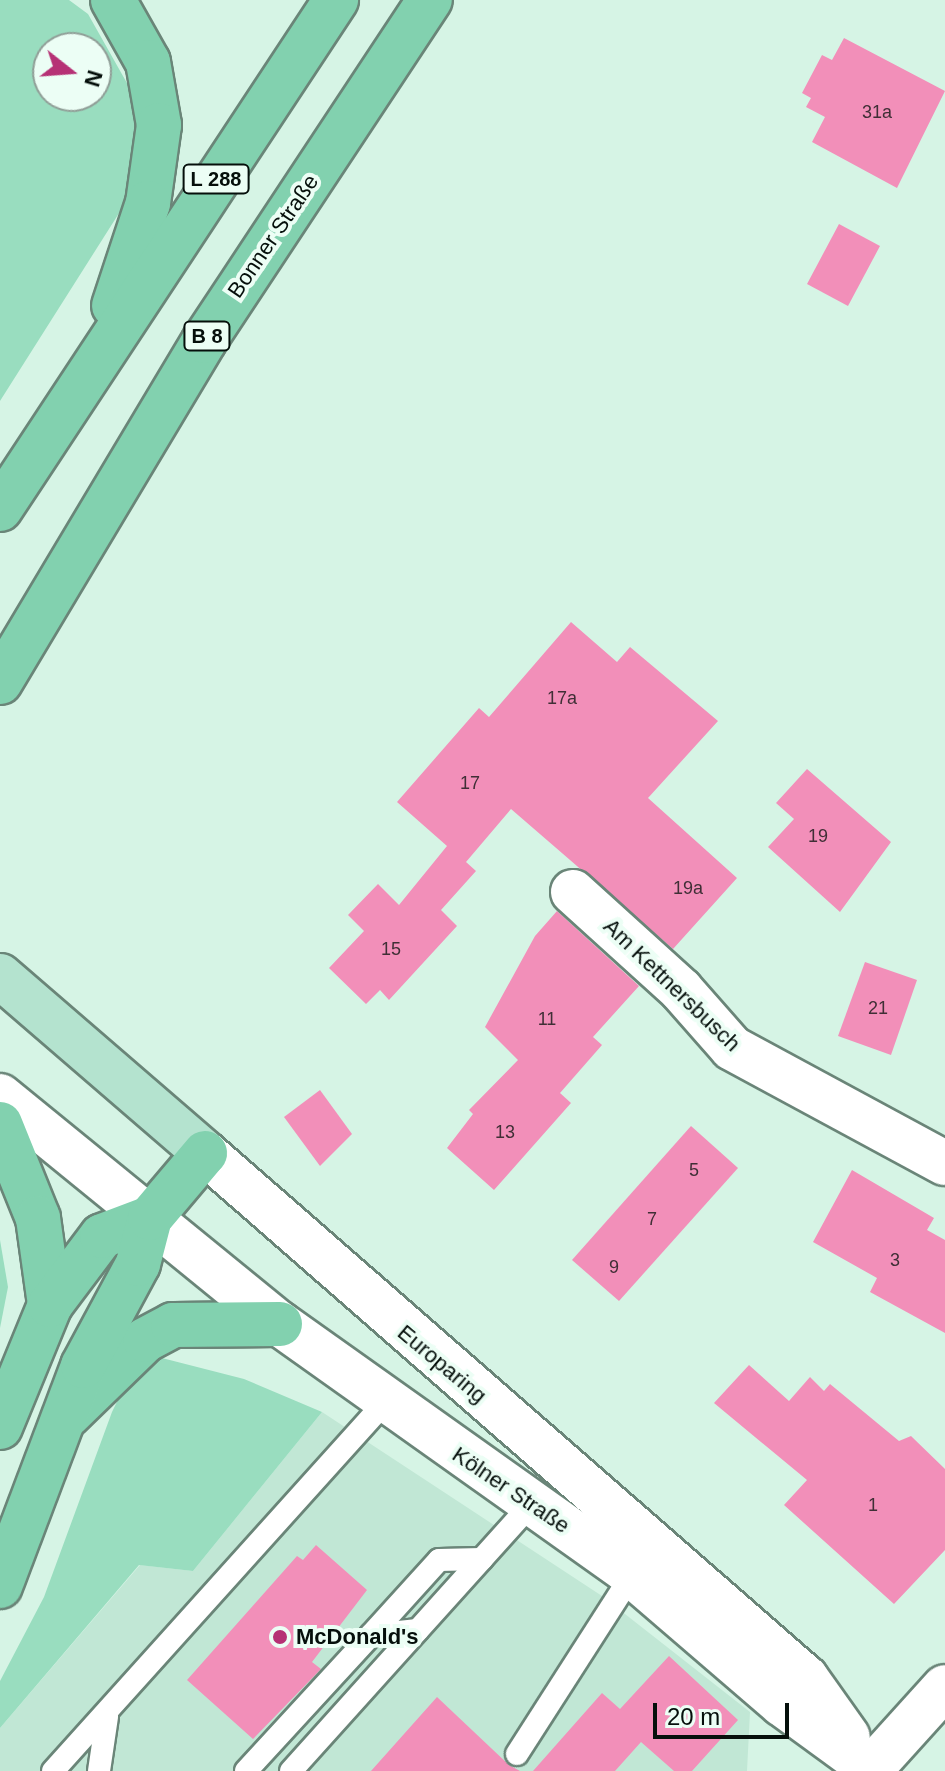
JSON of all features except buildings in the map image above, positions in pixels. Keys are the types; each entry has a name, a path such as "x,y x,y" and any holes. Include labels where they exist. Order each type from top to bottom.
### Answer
{"highway":[{"path":"97,357 148,203 159,125 148,62 113,0"},
{"name":"L 288","path":"0,509 97,357 336,0"},
{"name":"Bonner Straße","path":"0,682 204,341 430,0"},
{"path":"0,1124 38,1218 50,1305"},
{"path":"0,1586 63,1420 138,1264 150,1218 205,1153"},
{"path":"0,1427 50,1305 102,1236 150,1218"},
{"path":"63,1420 145,1340 173,1325 280,1324"}],"main road":[{"name":"Am Kettnersbusch","path":"573,892 681,990 732,1048 945,1163"},
{"name":"Europaring","path":"0,976 806,1678 868,1770"},
{"path":"0,1096 150,1218"},
{"name":"Kölner Straße","path":"150,1218 384,1404 532,1503 632,1575 782,1704 868,1770"},
{"path":"868,1770 945,1687"}],"lane":[{"path":"53,1771 107,1716 384,1404"},
{"path":"291,1771 532,1503"},
{"path":"246,1771 439,1560 482,1559"},
{"path":"517,1754 632,1575"},
{"path":"371,1635 418,1630"},
{"path":"99,1771 107,1716"}],"shaded area":[{"path":"322,1412 602,1596 750,1712 747,1771 0,1771 0,1728 140,1565 193,1571"}],"green space":[{"path":"0,0 69,0 88,14 98,32 32,32 32,112 112,112 112,57 132,92 139,140 128,199 0,401"},
{"path":"0,1240 8,1287 0,1328"},
{"path":"158,1357 244,1379 322,1412 193,1571 139,1565 0,1728 0,1681 44,1597 112,1412 131,1373"}],"place":[{"name":"McDonald's","path":"280,1637"}]}
